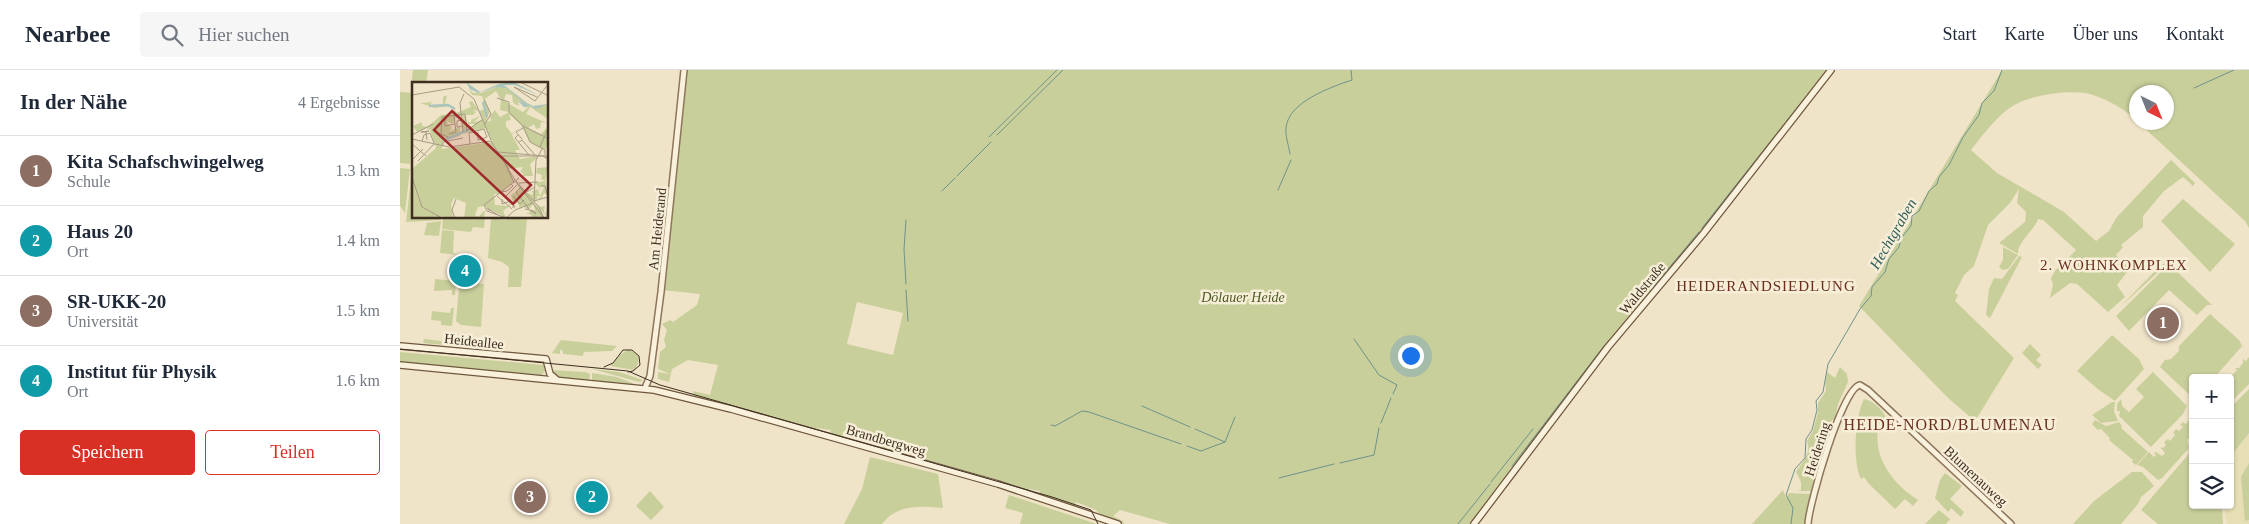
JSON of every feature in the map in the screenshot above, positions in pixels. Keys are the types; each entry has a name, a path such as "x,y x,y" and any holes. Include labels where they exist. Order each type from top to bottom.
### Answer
{"main road":[{"name":"Waldstraße","path":"1474,524 1608,347 1703,234 1831,70"},
{"name":"Heideallee","path":"400,346 546,359 548,369"},
{"path":"400,365 558,380"},
{"path":"540,378 548,369 552,376 558,380"},
{"name":"Brandbergweg","path":"558,380 645,388 740,411 998,484 1118,524"}],"street":[{"name":"Am Heiderand","path":"645,388 650,376 662,292 684,70"},
{"name":"Heidering","path":"1808,524 1814,493 1839,413 1850,392 1858,385"},
{"name":"Blumenauweg","path":"1858,385 1868,390 2011,524"}],"shaded area":[{"path":"2249,433 2249,463 2241,477 2246,521 2249,520 2249,524 2227,524 2225,509 2234,509 2234,452"}],"green space":[{"path":"413,70 428,70 426,82 412,82 411,87"},
{"name":"Dölauer Heide","path":"685,70 1829,70 1704,229 1607,346 1470,524 1170,524 1120,510 1113,516 1123,521 1124,524 1103,517 1096,510 1076,502 1075,505 1092,513 1032,492 1039,494 1040,491 1029,489 1028,491 916,459 917,457 901,450 899,454 878,449 879,443 847,433 843,432 842,438 830,435 831,430 815,428 814,430 695,397 693,391 710,395 718,365 688,360 672,369 669,382 658,379 658,372 670,374 658,369 660,352 666,347 664,340 667,330 662,324 670,320 673,322 697,305 700,294 662,290","holes":["857,302 903,313 893,355 847,344"]},
{"path":"2002,70 2249,70 2249,228 2245,221 2147,130 2174,130 2174,85 2129,85 2129,114 2106,100 2085,93 2066,92 2034,97 2007,110 1983,134 1971,150 1997,173 2064,212 2096,241 2109,231 2116,218 2171,160 2195,183 2193,186 2183,177 2164,191 2143,216 2143,227 2121,245 2123,247 2116,255 2133,272 2128,271 2117,285 2125,297 2108,312 2077,284 2070,283 2050,298 2053,285 2051,278 2055,271 2076,250 2043,220 2038,219 2020,245 2018,254 1999,243 2025,222 2026,212 2017,203 2019,189 2010,203 1988,225 1974,266 1964,275 1955,293 1958,295 1955,301 2014,358 1975,421 1948,398 1859,306"},
{"path":"400,92 412,93 410,164 400,163"},
{"path":"400,168 410,169 405,213 400,206"},
{"path":"412,169 412,219 441,220 406,222"},
{"path":"2183,199 2235,244 2210,272 2161,221"},
{"path":"443,219 485,219 484,228 473,227 471,232 442,229"},
{"path":"491,219 527,219 521,287 508,287 509,267 502,262 488,258"},
{"path":"441,221 439,236 424,235 427,223"},
{"path":"442,230 454,231 453,253 458,255 440,253"},
{"path":"2003,247 2018,255 2008,269 2003,270 1999,267 2003,260"},
{"path":"2019,256 2022,257 1990,318 1986,315 1989,289 1994,278 2002,279"},
{"path":"2167,264 2119,308 2159,267"},
{"path":"2169,264 2212,305 2207,305 2197,315 2169,290 2129,331 2116,316"},
{"path":"435,279 456,281 455,295 452,295 452,290 434,291"},
{"path":"465,282 484,284 481,327 461,325 456,321 459,288"},
{"path":"451,308 454,308 452,326 441,325 441,321 431,320 432,311 450,313"},
{"path":"2210,314 2239,340 2242,346 2218,374 2189,374 2189,394 2160,367 2165,360 2171,359 2179,351 2179,346"},
{"path":"2112,335 2139,359 2144,369 2115,401 2077,371"},
{"path":"424,339 483,346 493,345 497,340 495,350 423,343"},
{"path":"561,340 617,346 612,351 584,352 583,356 563,354 563,351 560,350 560,354 552,353"},
{"path":"2030,344 2041,355 2036,360 2042,365 2038,369 2022,353"},
{"path":"628,350 635,353 639,360 634,370 610,366 621,354"},
{"path":"400,352 544,365 545,371 540,377 400,363"},
{"path":"2249,357 2249,384 2234,399 2233,374 2237,370 2235,368 2239,368 2243,363 2243,359 2246,361"},
{"path":"1840,367 1847,374 1848,382 1838,404 1835,418 1829,423 1819,454 1811,491 1797,491 1801,490 1801,482 1796,472 1807,453 1807,441 1813,431 1818,412 1818,403 1826,391 1825,379 1827,372 1835,378"},
{"path":"592,369 619,372 643,380 639,382"},
{"path":"550,370 585,372 590,374 589,382 556,377"},
{"path":"2153,372 2187,406 2183,414 2151,447 2119,416 2120,411 2117,411 2117,404 2121,399 2122,406 2129,412 2144,397 2136,389"},
{"path":"592,373 617,377 637,385 592,381"},
{"path":"2249,389 2249,433 2234,452 2234,419 2234,404"},
{"path":"1864,399 1878,407 1887,420 1881,419 1878,431 1880,455 1891,476 1918,500 1913,506 1905,499 1895,509 1864,477 1861,479 1856,461 1856,439 1858,416"},
{"path":"2115,402 2114,411 2118,421 2101,423 2092,415"},
{"path":"2095,420 2106,426 2119,422 2122,426 2121,428 2148,452 2136,465 2132,462 2133,460 2109,440 2110,438 2101,429 2098,430 2092,424"},
{"path":"2189,420 2189,438 2187,440 2189,448 2162,478 2158,480 2143,467 2137,465 2149,452 2154,457 2156,452 2162,456 2165,453 2160,447 2163,448 2166,445 2164,442 2168,439 2170,441 2175,435 2173,433 2176,429 2179,431 2183,427 2180,425 2183,422 2186,424"},
{"path":"2189,454 2189,509 2222,509 2223,524 2158,524 2141,510"},
{"path":"870,457 938,474 943,508 918,507 902,510 888,517 882,524 844,524 862,489"},
{"path":"2249,463 2249,520 2245,521 2241,477"},
{"path":"2132,472 2142,472 2154,486 2141,497 2138,504 2121,524 2073,524 2094,501"},
{"path":"1945,473 1962,486 1950,499 1964,512 1961,517 1951,508 1948,512 1935,498 1940,480"},
{"path":"1783,490 1786,498 1789,493 1811,494 1807,524 1752,524"},
{"path":"650,491 664,507 651,520 636,506"},
{"path":"1009,495 1097,524 1020,524 1023,513 1005,508"},
{"path":"1939,510 1950,519 1946,524 1925,524"}],"waterway":[{"path":"989,137 1057,70"},
{"path":"997,135 1063,70"},
{"path":"1290,154 1286,128 1294,111 1302,103 1322,91 1352,80 1351,70"},
{"path":"1702,228 1827,70"},
{"name":"Hechtgraben","path":"1791,524 1793,508 1786,495 1795,469 1805,458 1806,439 1812,430 1817,410 1816,401 1823,392 1828,364 1860,309 1871,296 1872,287 1885,272 1889,259 1899,247 1901,238 1911,226 1912,216 1919,211 1929,191 1937,184 1939,177 1949,165 1963,137 1979,115 1982,103 1994,91 2002,70"},
{"path":"2194,88 2234,70"},
{"path":"957,176 991,142"},
{"path":"1278,190 1291,160"},
{"path":"942,191 955,178"},
{"path":"906,220 904,249 906,284"},
{"path":"1663,275 1699,232"},
{"path":"1634,311 1661,278"},
{"path":"906,290 908,321"},
{"path":"1605,345 1632,314"},
{"path":"1354,339 1379,375 1397,385 1393,394"},
{"path":"1512,466 1604,346"},
{"path":"1381,423 1391,398"},
{"path":"1142,406 1190,427"},
{"path":"1051,425 1055,426 1082,411 1089,412 1181,444"},
{"path":"1187,446 1201,451 1225,442 1235,417"},
{"path":"1340,463 1374,455 1379,428"},
{"path":"1195,429 1225,442"},
{"path":"1491,482 1533,429"},
{"path":"1279,478 1334,464"},
{"path":"1458,524 1490,484"}],"tram line":[{"path":"400,349 628,371 660,385 1052,497 1091,510 1098,524"},
{"path":"604,367 613,363 623,350 632,350 639,356 640,365 633,371 628,372"}],"place":[{"name":"Institut für Physik","path":"465,271"},
{"name":"Kita Schafschwingelweg","path":"2163,323"},
{"name":"SR-UKK-20","path":"530,497"},
{"name":"Haus 20","path":"592,497"}],"district":[{"name":"2. WOHNKOMPLEX","path":"2114,265"},
{"name":"HEIDERANDSIEDLUNG","path":"1766,286"},
{"name":"HEIDE-NORD/BLUMENAU","path":"1950,424"}]}
